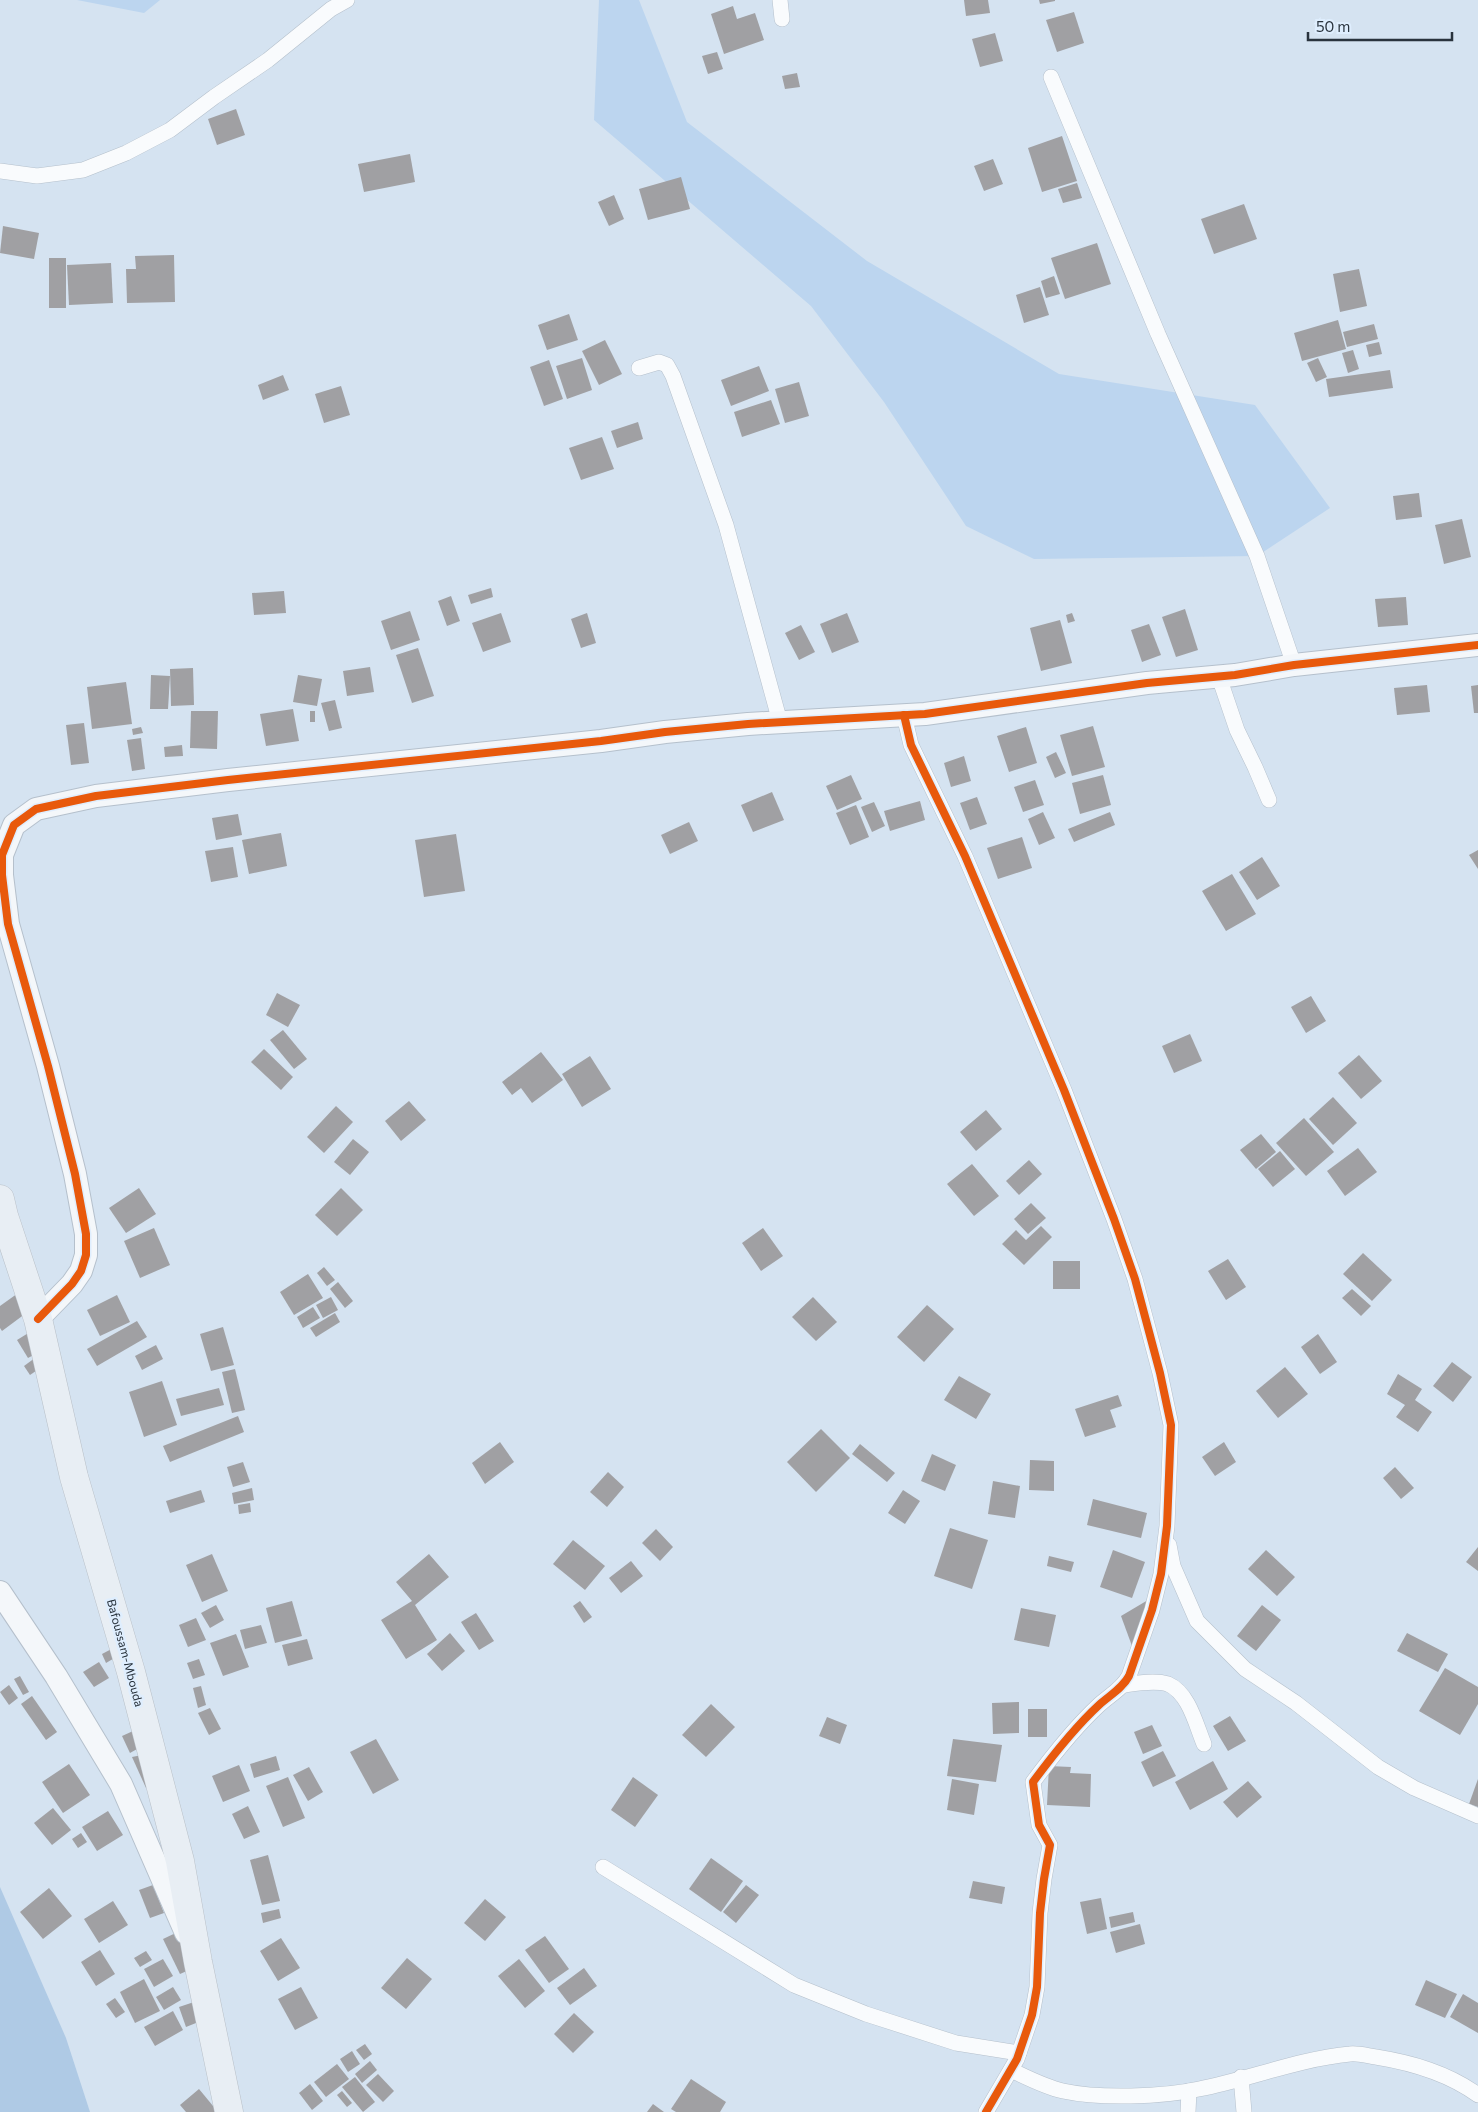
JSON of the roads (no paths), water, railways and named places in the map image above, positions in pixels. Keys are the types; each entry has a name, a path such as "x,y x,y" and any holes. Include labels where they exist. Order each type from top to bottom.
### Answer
{"highway":[{"name":"Bafoussam-Mbouda","path":"1,1208 38,1319 74,1477 131,1672 180,1861 198,1962 229,2112"}],"street":[{"path":"0,171 37,176 83,170 126,153 170,130 268,60 331,9 347,0"},
{"path":"780,0 782,19"},
{"path":"1051,77 1158,334 1257,556 1294,666"},
{"path":"639,368 659,362 667,365 674,376 726,525 780,722"},
{"path":"38,1319 72,1284 81,1271 86,1254 86,1234 74,1174 48,1066 8,924 2,875 2,855 14,825 25,816 47,805 149,789 601,741 665,732 780,722 904,715 997,705 1147,683 1478,646"},
{"path":"1219,676 1237,730 1269,800"},
{"path":"904,715 911,745 965,856 1064,1090 1135,1279 1160,1373 1171,1425 1166,1534 1161,1574 1152,1610 1125,1685"},
{"path":"1166,1534 1173,1566 1196,1621 1245,1669 1296,1704 1378,1767 1414,1788 1478,1816"},
{"path":"0,1592 56,1676 121,1784 198,1962"},
{"path":"986,2112 1019,2053 1032,2015 1037,1987 1040,1913 1050,1846 1039,1824 1033,1782 1063,1742 1099,1705 1125,1685 1147,1682 1168,1684 1185,1698 1204,1744"},
{"path":"604,1867 794,1984 866,2014 956,2042 1019,2053"},
{"path":"1011,2070 1037,2083 1064,2091 1159,2095 1188,2091 1304,2062 1352,2054 1411,2063 1463,2084 1478,2095"},
{"path":"1241,2077 1244,2112"},
{"path":"1188,2091 1188,2112"}]}
